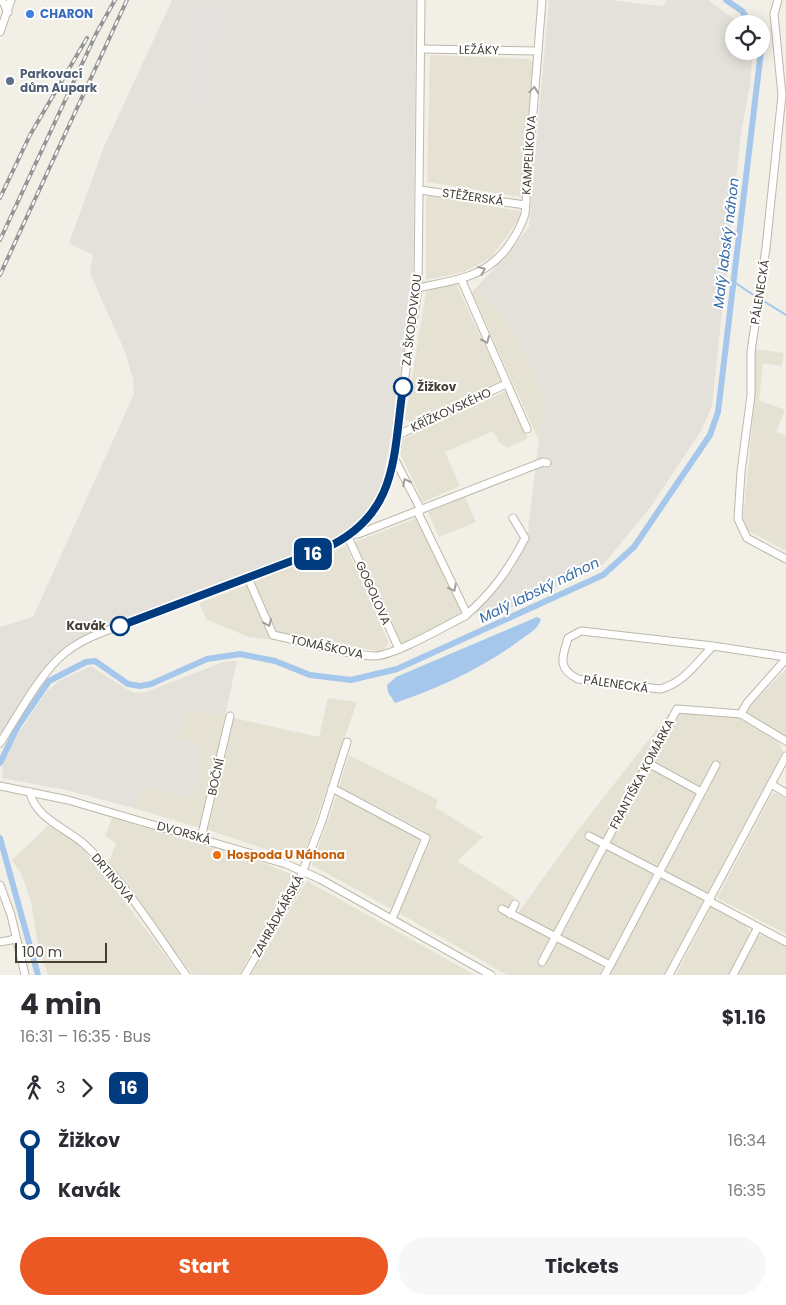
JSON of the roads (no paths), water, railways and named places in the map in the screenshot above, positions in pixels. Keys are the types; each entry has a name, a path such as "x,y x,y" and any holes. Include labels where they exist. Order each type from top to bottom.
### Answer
{"street":[{"path":"2,0 5,14"},
{"path":"0,32 11,0"},
{"name":"ZA ŠKODOVKOU","path":"0,743 45,676 64,653 75,645 104,632 326,548 351,535 370,517 383,497 393,456 418,288 421,0"},
{"name":"KAMPELÍKOVA","path":"418,288 461,279 489,267 497,260 520,228 525,205 542,0"},
{"name":"PÁLENECKÁ","path":"778,0 774,14 781,103 766,248 751,352 751,395 741,472 738,519 746,538 786,559"},
{"name":"LEŽÁKY","path":"421,49 538,51"},
{"name":"STĚŽERSKÁ","path":"420,190 525,205"},
{"path":"461,279 527,429"},
{"name":"KŘÍŽKOVSKÉHO","path":"396,436 506,384"},
{"path":"393,456 420,508 419,515 466,612 465,616"},
{"path":"351,535 358,534 420,508 543,462 547,463"},
{"name":"TOMÁŠKOVA","path":"248,578 273,635 376,656 418,640 465,616 485,599 503,577 525,538 513,518"},
{"name":"GOGOLOVA","path":"351,535 399,648"},
{"name":"PÁLENECKÁ","path":"713,646 681,680 672,686 660,689 578,679 564,668 562,657 568,638 581,631 713,646 786,658"},
{"name":"PÁLENECKÁ","path":"741,714 747,703 786,658"},
{"name":"FRANTIŠKA KOMÁRKA","path":"542,962 678,708 741,714"},
{"path":"741,714 786,741"},
{"name":"BOČNÍ","path":"201,838 230,716"},
{"name":"ZAHRÁDKÁŘSKÁ","path":"245,975 303,872 347,742"},
{"path":"669,975 786,756"},
{"path":"648,763 701,792"},
{"path":"604,975 716,765"},
{"path":"771,784 786,793"},
{"name":"DVORSKÁ","path":"2,787 68,800 264,856 303,872 392,919 491,975"},
{"path":"332,788 426,838 392,919"},
{"name":"DRTINOVA","path":"30,792 32,802 41,813 84,844 109,872 186,975"},
{"name":"FRANTIŠKA KOMÁRKA","path":"589,836 786,942"},
{"path":"0,885 11,916 25,975"},
{"path":"510,914 515,904"},
{"path":"502,909 610,965"},
{"path":"733,975 758,927"},
{"path":"0,942 16,939"}],"water":[{"path":"537,617 541,619 531,632 493,659 462,676 395,703 388,692 387,685 396,677"}],"waterway":[{"name":"Malý labský náhon","path":"726,0 745,15"},
{"name":"Malý labský náhon","path":"0,763 18,726 49,681 86,662 95,661 128,684 140,686 151,684 207,659 240,654 275,661 310,675 351,680 397,669 603,575 634,547 710,435 718,412 760,60"},
{"path":"734,282 755,296"},
{"path":"762,300 786,315"},
{"name":"Malý labský náhon","path":"0,838 38,975"}],"railway":[{"path":"0,240 96,34 115,0"},
{"path":"0,275 127,0"},
{"path":"0,198 30,135 87,38"}],"place":[{"name":"CHARON","path":"30,14"},
{"name":"Parkovací dům Aupark","path":"10,81"},
{"name":"Žižkov","path":"403,387"},
{"name":"Kavák","path":"120,626"},
{"name":"Hospoda U Náhona","path":"217,855"}]}
